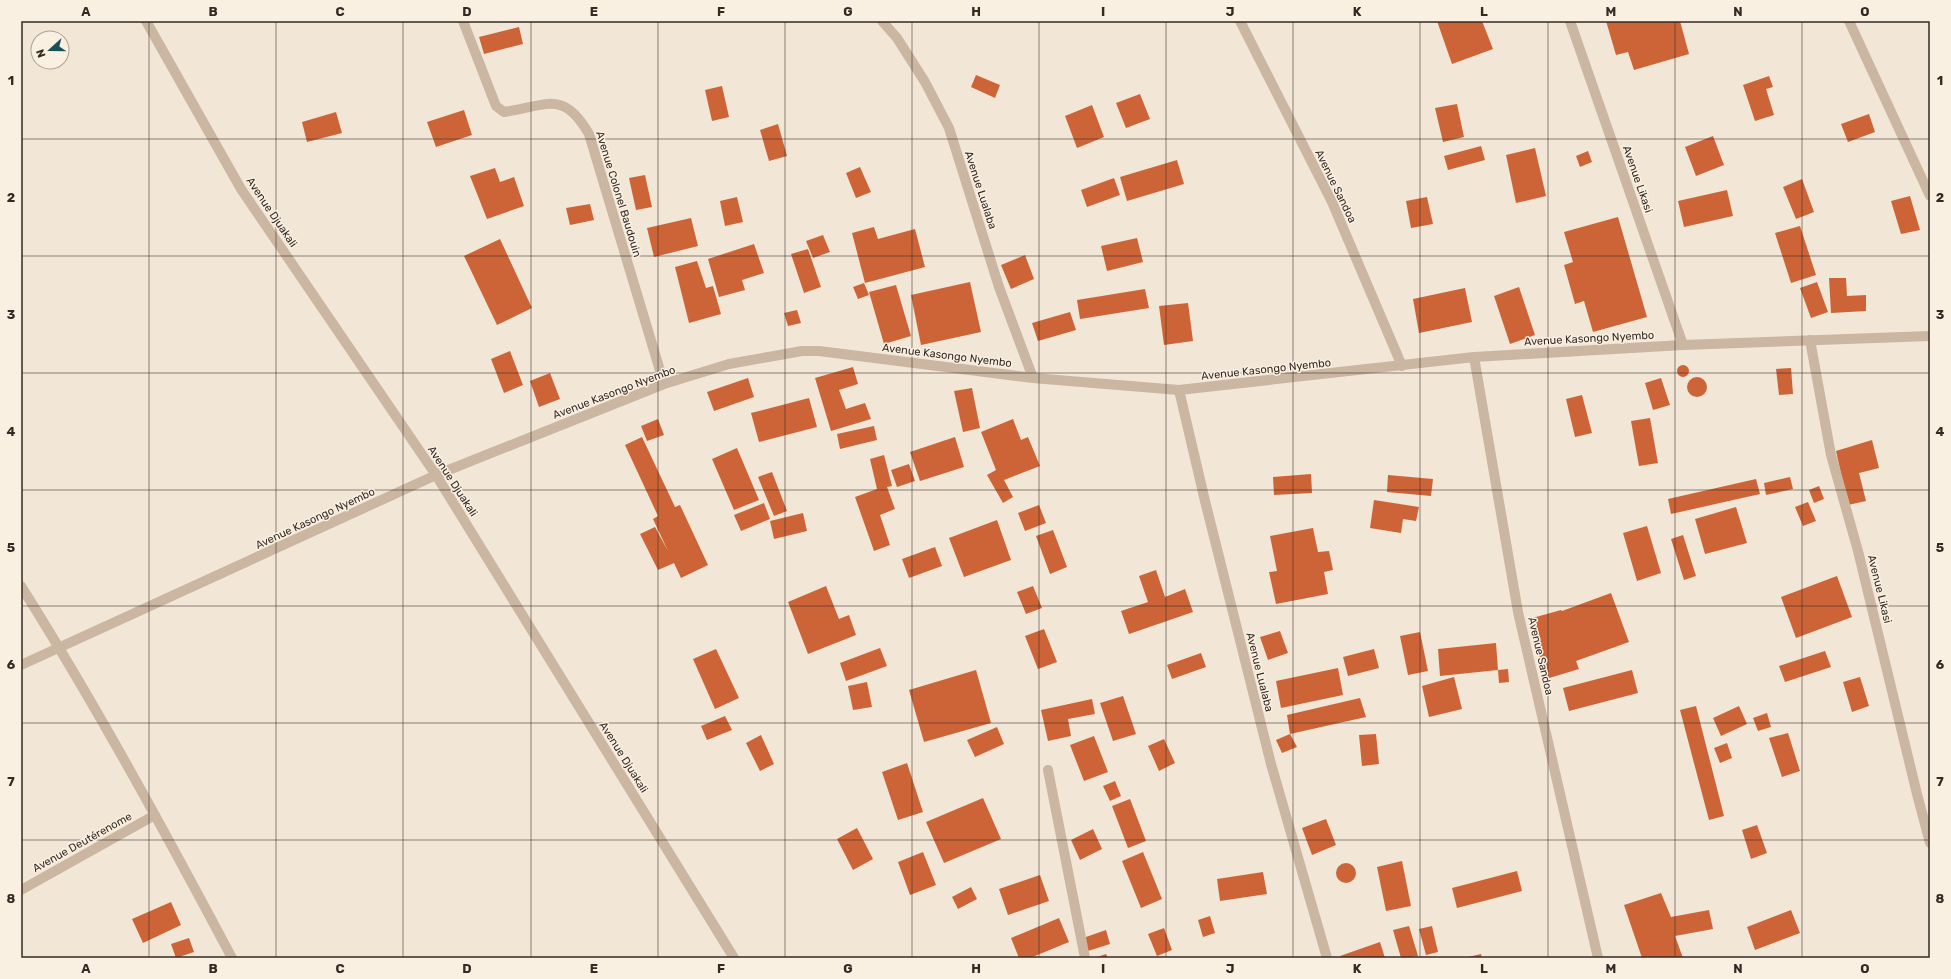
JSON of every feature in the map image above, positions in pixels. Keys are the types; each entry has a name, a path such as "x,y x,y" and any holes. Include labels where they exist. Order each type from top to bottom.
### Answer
{"street":[{"name":"Avenue Djuakali","path":"146,21 241,189 436,475 734,958"},
{"name":"Avenue Colonel Baudouin","path":"463,21 496,106 500,110 504,112 553,103 562,105 581,121 589,134 664,384"},
{"name":"Avenue Lualaba","path":"882,21 897,38 925,82 949,128 999,287 1033,378"},
{"name":"Avenue Sandoa","path":"1240,21 1332,202 1402,366"},
{"name":"Avenue Likasi","path":"1570,21 1683,345"},
{"path":"1849,21 1930,196"},
{"name":"Avenue Kasongo Nyembo","path":"21,665 436,475 664,384 729,364 802,352 819,351 1033,378 1179,390 1474,357 1683,345 1930,336"},
{"name":"Avenue Likasi","path":"1810,340 1831,455 1858,551 1916,794 1930,843"},
{"name":"Avenue Sandoa","path":"1474,357 1518,612 1598,958"},
{"name":"Avenue Lualaba","path":"1179,390 1205,501 1271,764 1327,958"},
{"path":"21,586 60,647 155,815 232,958"},
{"path":"1048,770 1085,958"},
{"name":"Avenue Deutérenome","path":"21,890 155,815"}],"building":[{"path":"1437,21 1482,21 1493,49 1452,64"},
{"path":"1606,21 1680,21 1689,54 1634,70 1628,52 1616,55"},
{"path":"519,27 523,44 484,54 479,37"},
{"path":"976,75 1000,85 995,98 971,87"},
{"path":"1769,76 1773,87 1766,89 1774,115 1755,121 1743,85"},
{"path":"722,86 729,117 712,121 705,90"},
{"path":"1140,94 1150,119 1126,128 1116,103"},
{"path":"1457,104 1464,137 1443,142 1435,108"},
{"path":"1092,105 1104,137 1077,148 1065,116"},
{"path":"464,110 472,135 436,147 427,122"},
{"path":"336,112 342,133 307,142 302,122"},
{"path":"1869,114 1875,132 1848,142 1841,124"},
{"path":"778,124 787,156 769,161 760,130"},
{"path":"1713,136 1724,165 1696,176 1685,147"},
{"path":"1481,146 1485,160 1448,170 1444,156"},
{"path":"1535,148 1546,196 1516,203 1506,155"},
{"path":"1588,151 1592,162 1580,167 1576,156"},
{"path":"1177,160 1184,184 1127,201 1120,177"},
{"path":"860,167 871,192 856,198 846,173"},
{"path":"495,168 500,182 514,177 524,206 487,219 470,176"},
{"path":"645,175 652,207 636,210 629,178"},
{"path":"1114,178 1120,195 1087,207 1081,190"},
{"path":"1802,179 1814,212 1796,219 1783,187"},
{"path":"1727,190 1733,216 1684,227 1678,201"},
{"path":"1910,196 1920,230 1901,234 1891,201"},
{"path":"737,197 743,222 725,226 720,201"},
{"path":"1427,197 1433,224 1411,228 1406,201"},
{"path":"590,204 594,220 570,225 566,208"},
{"path":"1618,217 1647,317 1593,332 1584,301 1575,304 1564,265 1573,262 1564,232"},
{"path":"691,218 698,246 654,257 647,228"},
{"path":"1800,226 1816,275 1791,283 1775,233"},
{"path":"874,227 878,239 915,229 925,267 865,283 852,233"},
{"path":"823,235 830,252 813,258 806,241"},
{"path":"1137,238 1143,262 1107,271 1101,246"},
{"path":"500,239 532,308 497,325 464,256"},
{"path":"754,244 764,273 742,280 745,290 719,297 708,259"},
{"path":"808,249 821,287 804,293 791,254"},
{"path":"1025,255 1034,279 1011,289 1001,265"},
{"path":"697,261 706,288 713,286 721,314 689,323 675,267"},
{"path":"1829,278 1846,278 1847,296 1866,295 1866,311 1831,313"},
{"path":"970,282 981,332 921,345 911,295"},
{"path":"1817,282 1828,312 1811,318 1800,288"},
{"path":"864,283 869,295 858,299 853,287"},
{"path":"896,285 911,336 884,344 869,292"},
{"path":"1519,287 1535,335 1510,344 1494,296"},
{"path":"1465,288 1472,322 1419,333 1413,299"},
{"path":"1145,289 1149,308 1080,319 1077,300"},
{"path":"1188,303 1193,341 1164,345 1159,306"},
{"path":"797,310 801,323 788,326 784,313"},
{"path":"1070,312 1076,330 1038,341 1032,323"},
{"path":"510,351 523,385 504,393 491,359"},
{"path":"1685,365 1688,366 1688,376 1681,377 1678,376 1677,369 1678,366"},
{"path":"853,367 858,384 839,390 846,409 865,403 871,419 831,431 815,378"},
{"path":"1791,368 1793,394 1779,395 1776,369"},
{"path":"550,373 560,399 539,407 530,381"},
{"path":"1697,377 1704,380 1707,387 1704,394 1697,397 1690,394 1687,387 1690,380"},
{"path":"748,378 754,397 714,411 707,392"},
{"path":"1661,378 1670,405 1653,410 1645,383"},
{"path":"972,388 980,428 963,432 954,391"},
{"path":"1582,395 1592,433 1575,437 1566,399"},
{"path":"809,398 817,427 759,442 751,413"},
{"path":"1650,418 1658,463 1639,466 1631,421"},
{"path":"658,419 664,435 647,441 641,426"},
{"path":"1013,419 1021,440 1028,437 1040,466 1004,480 1013,497 1003,503 987,475 996,470 981,432"},
{"path":"874,426 877,440 840,449 837,434"},
{"path":"642,437 675,507 680,505 708,565 681,578 674,563 658,570 640,534 655,527 668,551 653,519 658,516 625,445"},
{"path":"955,437 964,467 920,481 910,452"},
{"path":"1872,440 1879,468 1859,473 1866,501 1848,505 1836,451"},
{"path":"737,448 759,500 734,510 712,459"},
{"path":"884,455 892,486 887,487 895,509 880,515 890,545 874,551 855,497 877,489 870,459"},
{"path":"909,464 915,481 897,487 891,470"},
{"path":"772,472 787,511 774,516 758,477"},
{"path":"1311,474 1312,493 1274,495 1273,477"},
{"path":"1388,475 1433,479 1431,496 1387,492"},
{"path":"1790,477 1793,489 1766,495 1764,483"},
{"path":"1756,479 1760,494 1671,514 1668,499"},
{"path":"1819,486 1824,499 1814,503 1809,490"},
{"path":"1374,500 1419,507 1416,521 1403,519 1401,533 1370,528"},
{"path":"1808,502 1816,521 1803,526 1795,507"},
{"path":"764,503 770,519 741,531 734,515"},
{"path":"1039,505 1046,523 1025,531 1018,513"},
{"path":"1736,507 1747,543 1705,554 1695,519"},
{"path":"803,513 807,531 774,539 770,521"},
{"path":"997,520 1011,560 964,577 949,538"},
{"path":"1647,526 1661,573 1637,581 1623,533"},
{"path":"1313,528 1318,552 1329,551 1333,570 1324,572 1328,594 1276,604 1269,572 1277,571 1270,536"},
{"path":"1053,530 1067,567 1050,574 1036,536"},
{"path":"1683,535 1696,576 1684,580 1671,539"},
{"path":"935,547 942,566 909,578 902,559"},
{"path":"1156,570 1165,597 1185,589 1193,612 1129,634 1121,611 1148,602 1139,576"},
{"path":"1837,576 1852,617 1796,638 1781,597"},
{"path":"826,586 839,619 849,615 856,635 808,654 788,602"},
{"path":"1033,586 1042,608 1026,614 1017,592"},
{"path":"1611,593 1629,642 1576,661 1579,669 1546,679 1529,619 1561,610 1562,611"},
{"path":"1044,629 1057,662 1038,669 1025,636"},
{"path":"1280,631 1288,653 1268,660 1260,637"},
{"path":"1420,632 1428,671 1408,675 1400,636"},
{"path":"1496,643 1498,670 1440,676 1438,649"},
{"path":"880,648 887,666 846,681 840,663"},
{"path":"716,649 739,698 715,709 693,659"},
{"path":"1374,649 1379,668 1348,676 1343,657"},
{"path":"1825,651 1831,667 1785,682 1779,666"},
{"path":"1201,653 1206,667 1172,679 1167,665"},
{"path":"1338,668 1343,695 1281,708 1276,681"},
{"path":"1508,669 1509,682 1499,683 1498,670"},
{"path":"976,670 991,723 924,742 909,690"},
{"path":"1632,670 1638,693 1569,711 1563,688"},
{"path":"1454,677 1462,709 1429,717 1422,686"},
{"path":"1860,677 1869,706 1852,712 1843,682"},
{"path":"867,682 872,707 853,710 848,686"},
{"path":"1123,696 1136,734 1113,741 1100,703"},
{"path":"1360,698 1366,717 1290,734 1287,715"},
{"path":"1092,699 1095,714 1068,719 1071,736 1048,741 1041,710"},
{"path":"1696,706 1724,816 1709,820 1680,710"},
{"path":"1739,706 1747,724 1721,736 1713,718"},
{"path":"1767,713 1771,727 1758,731 1753,718"},
{"path":"725,716 732,730 707,740 701,726"},
{"path":"997,727 1004,744 975,757 967,740"},
{"path":"1788,733 1800,771 1782,777 1769,738"},
{"path":"1290,734 1297,747 1282,753 1276,740"},
{"path":"1376,734 1379,764 1362,766 1359,735"},
{"path":"761,735 774,764 760,771 746,743"},
{"path":"1094,736 1108,772 1084,781 1070,745"},
{"path":"1164,739 1175,763 1159,771 1148,746"},
{"path":"1727,743 1732,758 1720,763 1714,748"},
{"path":"907,763 923,812 898,820 882,772"},
{"path":"1115,781 1121,796 1110,801 1103,786"},
{"path":"983,798 1001,839 944,863 926,822"},
{"path":"1130,799 1146,841 1128,848 1112,806"},
{"path":"1326,819 1336,845 1312,855 1302,828"},
{"path":"1757,825 1767,853 1751,859 1742,830"},
{"path":"857,828 873,859 853,870 837,839"},
{"path":"1093,829 1102,849 1080,860 1071,840"},
{"path":"923,852 936,885 910,895 898,862"},
{"path":"1143,852 1162,899 1141,908 1122,861"},
{"path":"1402,861 1411,906 1386,911 1377,867"},
{"path":"1342,863 1350,863 1356,869 1356,877 1350,883 1342,883 1336,877 1336,869"},
{"path":"1517,871 1522,891 1457,908 1452,888"},
{"path":"1263,872 1267,894 1220,901 1217,879"},
{"path":"1040,875 1049,901 1008,915 999,889"},
{"path":"971,887 977,899 958,909 952,897"},
{"path":"1661,893 1671,917 1709,910 1713,929 1675,936 1683,958 1642,958 1624,905"},
{"path":"171,902 181,925 143,943 132,919"},
{"path":"1791,910 1800,933 1755,950 1747,927"},
{"path":"1210,916 1215,933 1203,937 1198,920"},
{"path":"1059,918 1069,942 1030,958 1019,958 1011,938"},
{"path":"1409,926 1418,956 1401,958 1393,930"},
{"path":"1432,926 1438,952 1426,955 1419,929"},
{"path":"1164,928 1172,950 1157,956 1148,934"},
{"path":"1106,930 1110,944 1088,951 1083,938"},
{"path":"189,938 194,952 176,958 171,944"},
{"path":"1380,942 1385,958 1341,958 1340,956"},
{"path":"1106,954 1108,958 1094,958"},
{"path":"1481,954 1482,958 1468,958 1468,957"}]}
